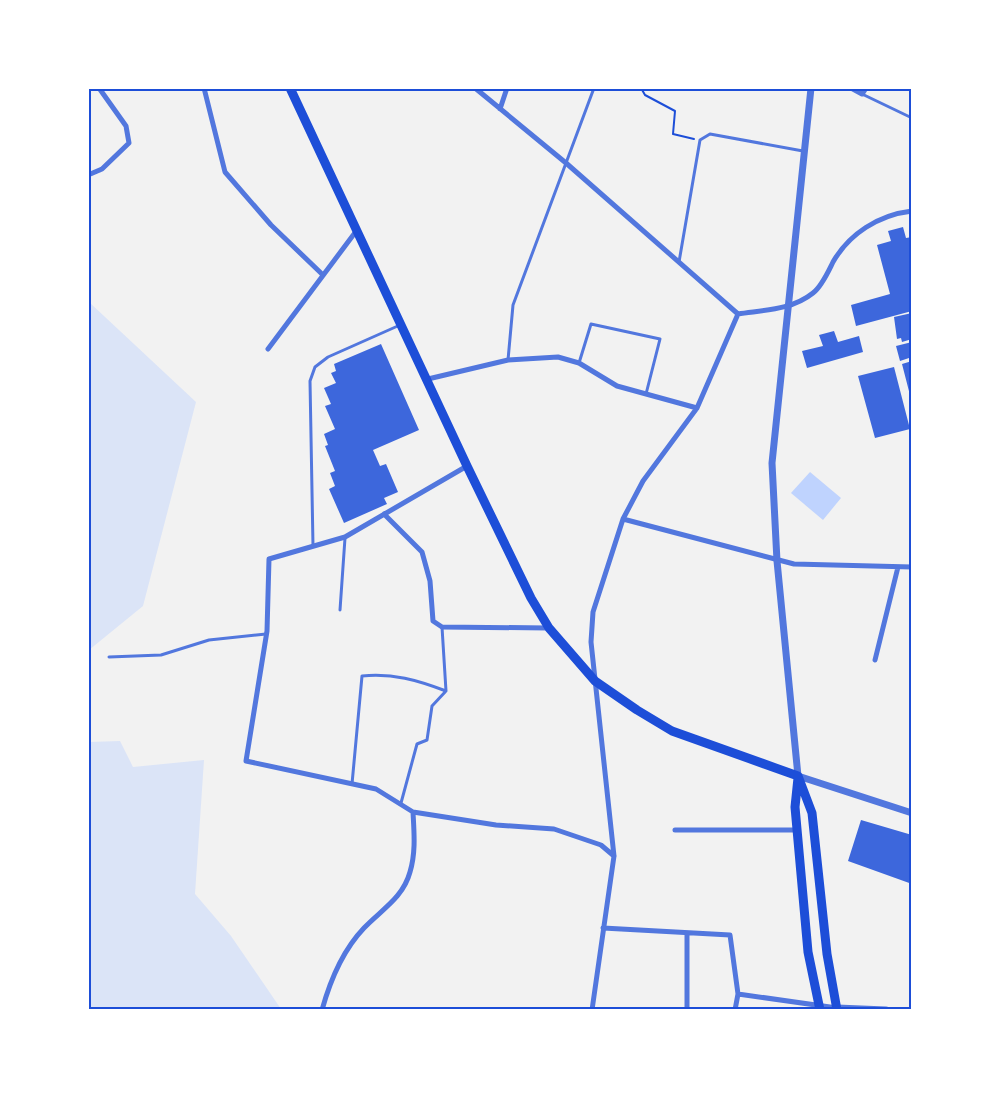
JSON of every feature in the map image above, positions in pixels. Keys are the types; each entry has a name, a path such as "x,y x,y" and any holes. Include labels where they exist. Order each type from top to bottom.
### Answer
{"highway":[{"path":"290,88 428,379 466,466 531,598 549,628 595,681 672,731 798,776 812,813 827,954 837,1009"},
{"path":"798,776 795,807 808,952 820,1008"}],"street":[{"path":"88,176 102,169 129,143 126,126 99,88"},
{"path":"204,88 225,172 271,225 322,275"},
{"path":"475,88 566,163 738,314 788,307 815,292 851,236 863,228 912,211"},
{"path":"500,109 507,88"},
{"path":"811,88 772,463 777,561 798,776 912,813"},
{"path":"851,88 864,91"},
{"path":"268,349 357,230"},
{"path":"592,1010 614,856 591,642 594,612 623,519 644,481 697,408 738,314"},
{"path":"428,379 508,360 558,357 579,363 617,386 697,408"},
{"path":"466,466 345,537 269,559 266,634 246,761 376,789 413,812 496,825 554,829 601,845 614,856"},
{"path":"384,514 422,552 430,581 433,621 442,627 549,628"},
{"path":"623,519 794,564 912,567"},
{"path":"875,660 898,567"},
{"path":"322,1010 327,991 349,946 403,889 410,872 415,844 413,812"},
{"path":"675,830 797,830"},
{"path":"603,928 730,935 738,994 735,1010"},
{"path":"687,933 687,1010"},
{"path":"738,994 820,1008 886,1010"}],"lane":[{"path":"508,360 513,305 594,88"},
{"path":"864,91 912,118"},
{"path":"679,264 700,140 710,134 803,152"},
{"path":"313,547 310,381 315,367 328,357 402,324"},
{"path":"579,363 591,324 660,339 646,394"},
{"path":"340,610 345,537"},
{"path":"400,804 417,744 427,740 432,706 446,691 442,627"},
{"path":"110,657 160,655 209,640 266,634"},
{"path":"352,784 362,676 384,674 414,679 446,691"}],"path":[{"path":"641,88 645,94 675,111 673,134 700,140"}],"shaded area":[{"path":"89,302 196,402 143,606 89,650"},
{"path":"120,741 133,767 204,760 195,894 231,936 281,1009 89,1009 89,742"}],"water":[{"path":"810,472 841,498 823,520 791,493"}],"building":[{"path":"903,227 906,238 912,237 912,311 856,326 851,305 890,294 877,245 891,241 888,231"},
{"path":"912,313 912,339 902,342 901,338 897,339 894,317"},
{"path":"834,331 838,342 859,336 863,352 807,368 802,351 823,346 819,335"},
{"path":"912,342 912,357 900,361 896,346"},
{"path":"381,344 419,430 373,450 380,466 386,464 398,492 384,498 387,504 344,523 329,489 335,486 330,473 335,471 325,446 328,445 324,434 335,429 325,406 331,404 324,388 336,383 331,373 336,371 334,364"},
{"path":"912,361 912,399 911,399 902,364"},
{"path":"894,367 910,429 875,438 858,376"},
{"path":"861,820 912,835 912,884 848,861"}]}
